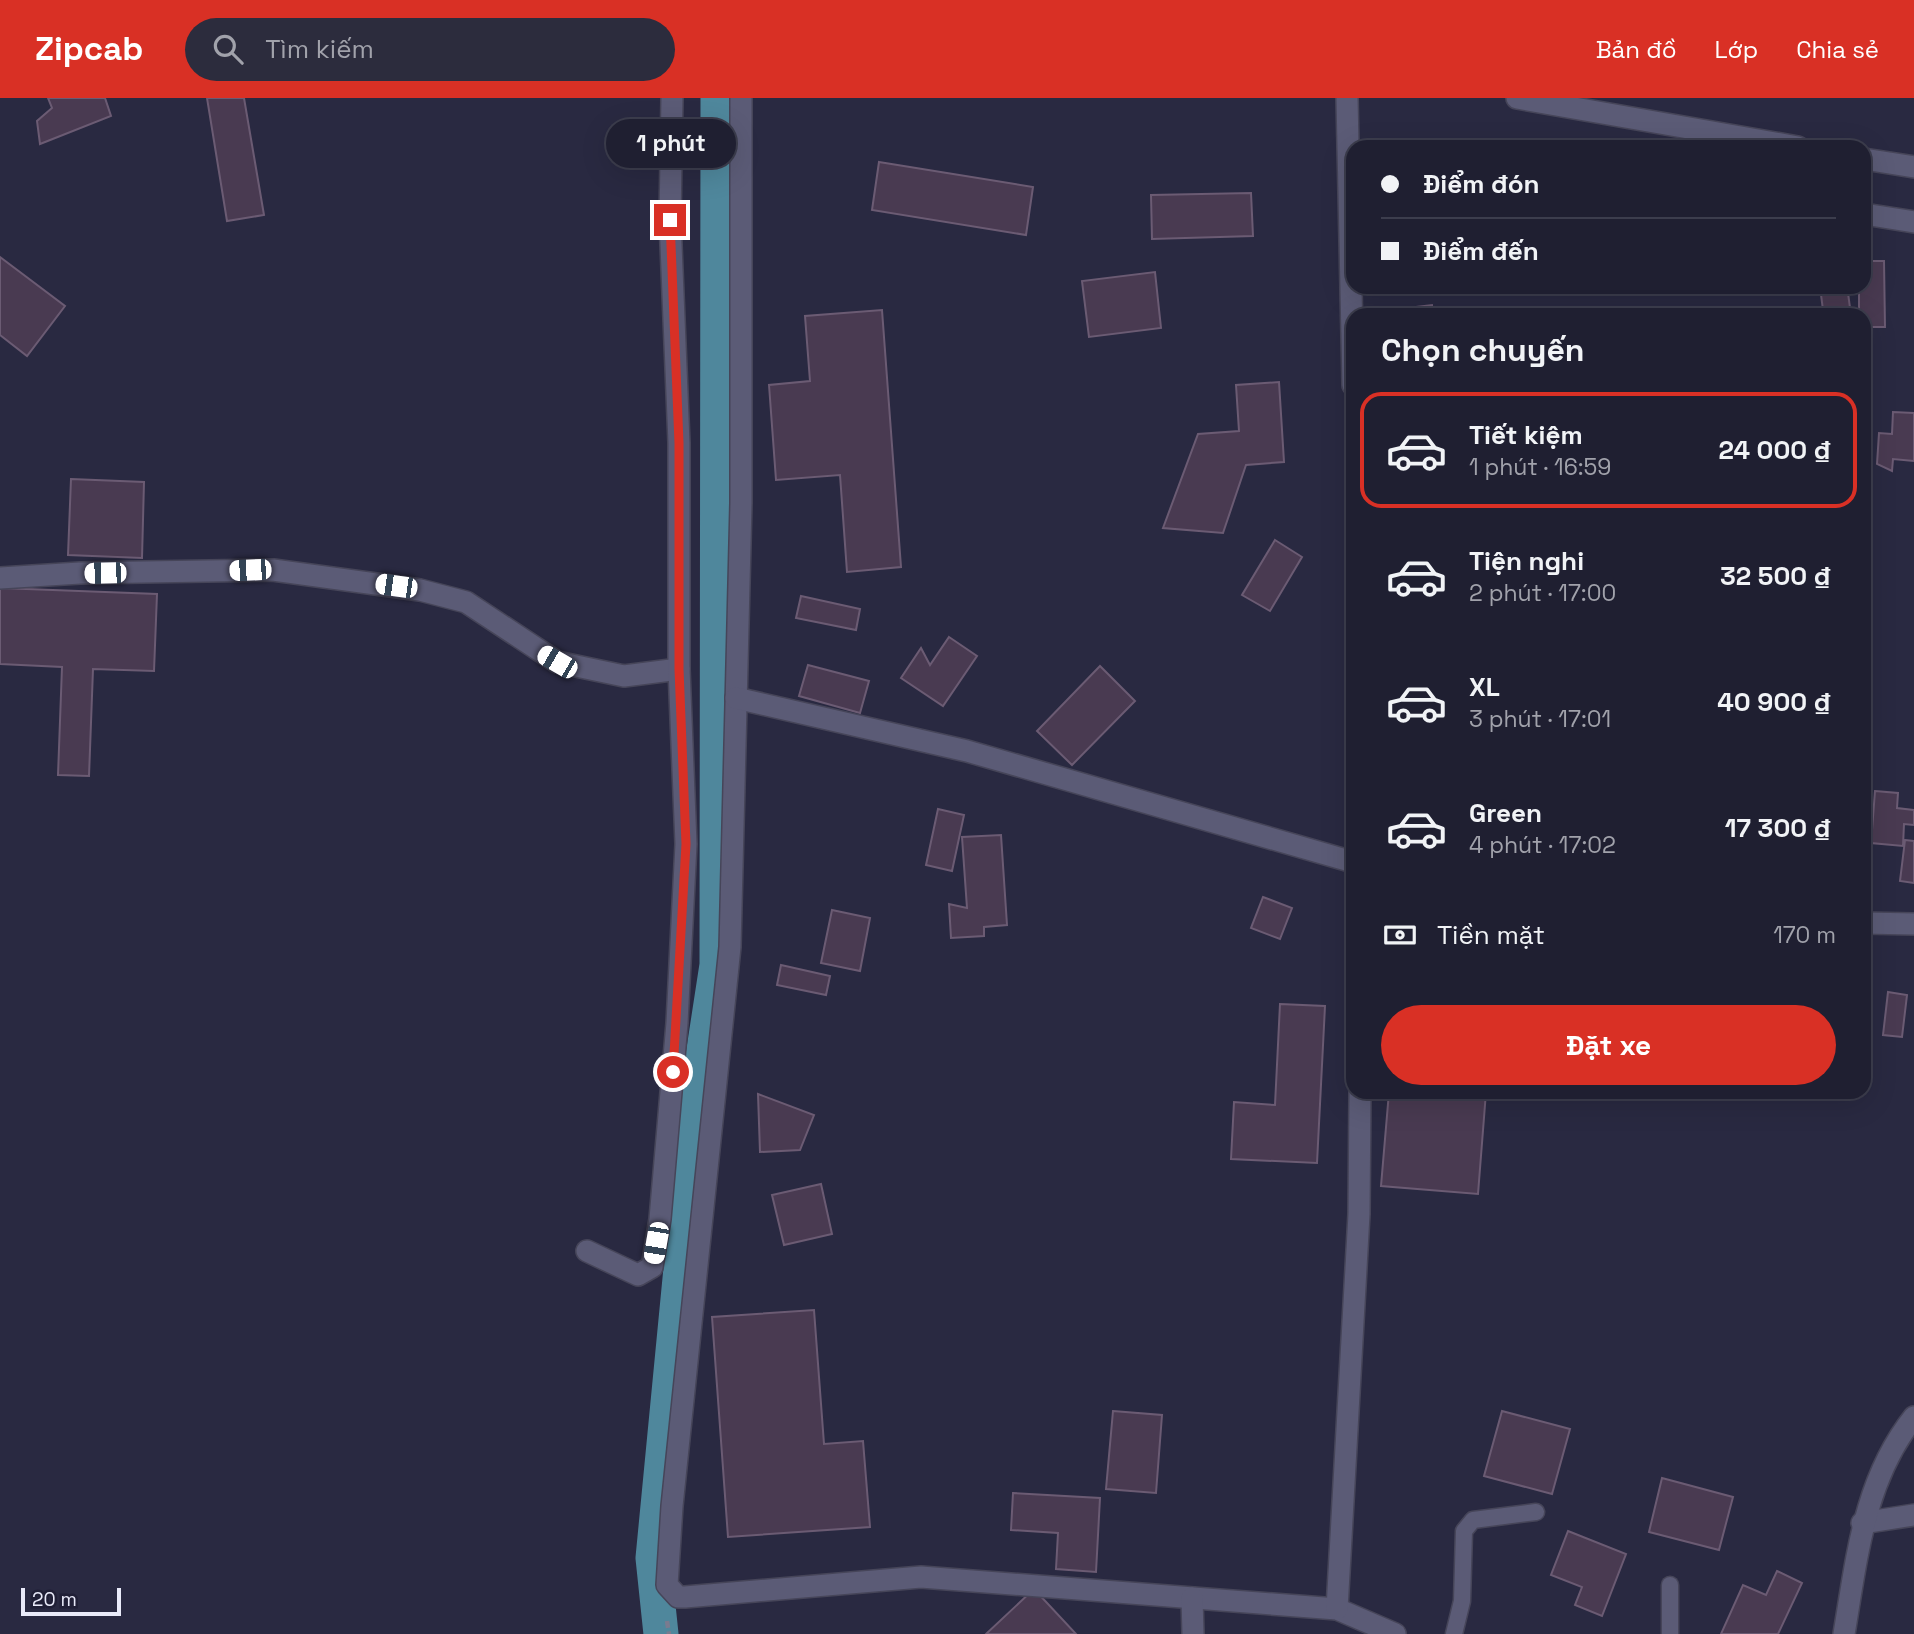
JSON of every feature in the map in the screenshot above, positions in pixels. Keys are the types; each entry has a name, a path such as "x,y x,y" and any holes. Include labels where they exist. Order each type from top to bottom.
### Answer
{"street":[{"path":"587,1251 638,1275 652,1267 660,1219 677,1023 686,844 679,669 679,443 670,220 672,98"},
{"path":"741,98 741,503 730,947 672,1506 667,1585 671,1592 685,1597 920,1577 1337,1609 1395,1634"},
{"path":"1347,98 1349,140"},
{"path":"1517,98 1757,140"},
{"path":"1871,160 1914,167"},
{"path":"1871,215 1914,222"},
{"path":"0,579 80,573 286,571 420,590 466,602 557,662 624,676 679,669"},
{"path":"736,698 967,751 1346,860"},
{"path":"1871,923 1914,924"},
{"path":"1337,1609 1359,1214 1360,1099"},
{"path":"1844,1634 1862,1523 1885,1460 1914,1416"},
{"path":"1862,1523 1914,1516"},
{"path":"1192,1598 1193,1634"}],"lane":[{"path":"1454,1634 1462,1601 1464,1531 1467,1524 1473,1520 1536,1513"},
{"path":"1670,1586 1670,1634"}],"building":[{"path":"48,98 105,98 111,116 40,144 37,121 52,108"},
{"path":"207,98 244,98 264,215 227,221"},
{"path":"879,162 1033,187 1026,235 872,210"},
{"path":"1251,193 1253,236 1152,239 1151,195"},
{"path":"0,257 65,306 27,356 0,335"},
{"path":"1871,261 1884,261 1885,327 1871,327 1871,308 1859,308 1859,294 1871,294"},
{"path":"1155,272 1161,328 1089,337 1082,281"},
{"path":"1821,294 1848,294 1850,308 1823,308"},
{"path":"1432,305 1432,308 1406,308"},
{"path":"882,310 901,567 847,572 840,475 776,480 769,385 810,381 805,316"},
{"path":"1279,382 1284,462 1246,465 1223,533 1163,528 1198,434 1239,431 1236,385"},
{"path":"1893,412 1914,413 1914,461 1893,459 1892,471 1877,464 1879,433 1892,434"},
{"path":"71,479 144,482 142,558 68,555"},
{"path":"1275,540 1302,557 1270,611 1242,595"},
{"path":"0,588 157,594 154,671 93,669 89,776 58,775 62,667 0,664"},
{"path":"801,596 860,609 856,630 796,618"},
{"path":"949,637 977,656 943,706 901,678 921,648 930,665"},
{"path":"808,665 869,681 860,713 799,696"},
{"path":"1100,666 1135,701 1072,765 1037,731"},
{"path":"1875,791 1898,793 1897,808 1914,810 1914,825 1904,824 1903,846 1871,843"},
{"path":"938,809 964,815 952,871 926,865"},
{"path":"1001,835 1007,925 984,927 984,936 951,938 949,904 967,908 962,837"},
{"path":"1905,840 1914,841 1914,883 1900,881"},
{"path":"1263,897 1292,908 1280,939 1251,928"},
{"path":"832,910 870,918 860,971 821,963"},
{"path":"781,965 830,976 826,995 777,985"},
{"path":"1888,992 1907,995 1902,1037 1883,1035"},
{"path":"1280,1004 1325,1006 1317,1163 1231,1159 1234,1102 1275,1105"},
{"path":"758,1094 814,1115 800,1150 760,1152"},
{"path":"1388,1099 1485,1099 1478,1194 1381,1186"},
{"path":"821,1184 832,1234 784,1245 772,1195"},
{"path":"814,1310 824,1444 863,1441 870,1527 728,1537 712,1317"},
{"path":"1113,1411 1162,1415 1156,1493 1106,1489"},
{"path":"1502,1411 1570,1429 1552,1494 1484,1476"},
{"path":"1662,1478 1733,1497 1719,1550 1649,1532"},
{"path":"1013,1493 1100,1498 1096,1572 1056,1569 1058,1533 1011,1530"},
{"path":"1568,1531 1626,1554 1602,1616 1575,1605 1582,1587 1551,1575"},
{"path":"1777,1571 1802,1583 1778,1634 1721,1634 1743,1585 1766,1595"},
{"path":"1034,1589 1076,1634 986,1634"}],"waterway":[{"path":"661,1634 653,1558 699,1082 717,965 718,98"}],"route":[{"path":"670,220 679,443 679,669 686,844 673,1072"}]}
